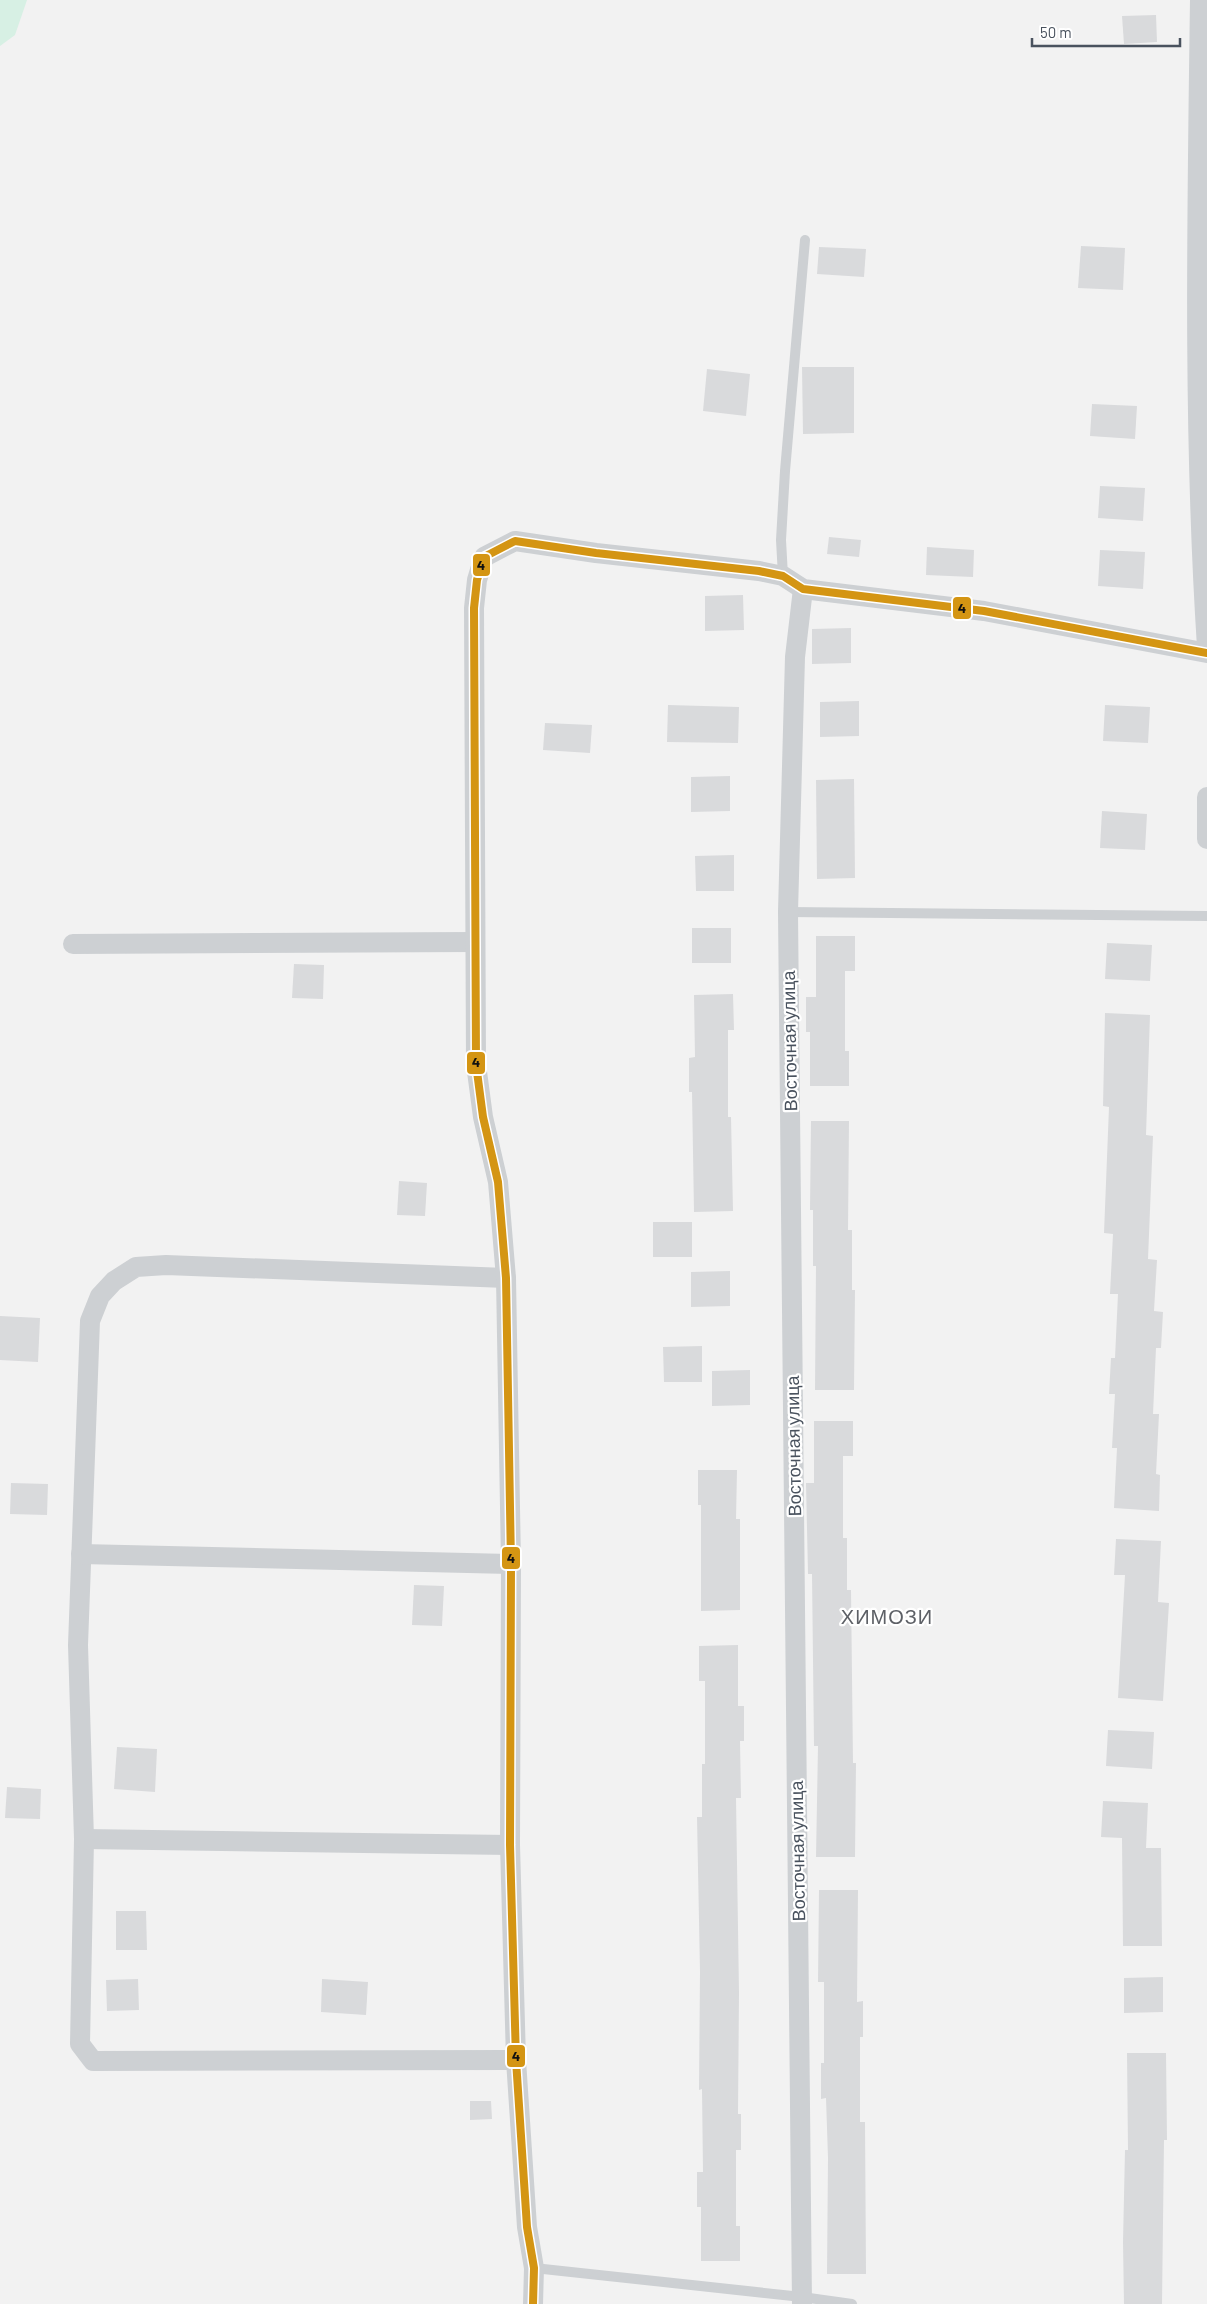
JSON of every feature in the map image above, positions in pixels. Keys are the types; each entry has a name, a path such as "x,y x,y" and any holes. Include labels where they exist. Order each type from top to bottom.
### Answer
{"street":[{"path":"1200,0 1197,239 1202,566 1207,647"},
{"path":"533,2304 534,2268 527,2227 516,2060 510,1845 511,1564 506,1278 498,1182 484,1117 476,1064 474,608 476,580 484,558 515,541 596,553 759,570 783,576 803,589 984,611 1207,653"},
{"name":"Восточная улица","path":"802,2300 788,912 795,657 803,589"},
{"path":"1207,797 1207,838"},
{"path":"73,944 474,942"},
{"path":"506,1278 166,1265 136,1267 114,1281 100,1296 90,1320 78,1644 84,1839 80,2044 93,2061 516,2060"},
{"path":"81,1554 511,1564"},
{"path":"84,1839 510,1845"}],"lane":[{"path":"783,576 781,540 784,471 805,240"},
{"path":"788,912 1207,916"},
{"path":"534,2268 802,2300 852,2304"}],"green space":[{"path":"0,0 27,0 15,35 0,46"}],"building":[{"path":"1156,15 1157,42 1124,44 1122,16"},
{"path":"1081,246 1125,248 1123,290 1078,288"},
{"path":"819,247 866,249 864,277 817,274"},
{"path":"802,367 854,367 854,433 803,434"},
{"path":"707,369 750,374 746,416 703,411"},
{"path":"1092,404 1137,406 1135,439 1090,436"},
{"path":"1100,486 1145,488 1143,521 1098,518"},
{"path":"829,537 861,540 859,557 827,554"},
{"path":"927,547 974,550 973,577 926,575"},
{"path":"1100,550 1145,552 1143,589 1098,586"},
{"path":"743,595 744,630 705,631 705,596"},
{"path":"851,628 851,663 812,664 812,629"},
{"path":"859,701 859,736 820,737 820,702"},
{"path":"668,705 739,707 738,743 667,742"},
{"path":"1105,705 1150,707 1148,743 1103,741"},
{"path":"545,723 592,725 590,753 543,750"},
{"path":"730,776 730,811 691,812 691,777"},
{"path":"854,779 855,878 817,879 816,780"},
{"path":"1102,811 1147,814 1145,850 1100,848"},
{"path":"734,855 734,891 696,891 695,856"},
{"path":"692,928 731,928 731,963 692,963"},
{"path":"816,936 855,936 855,971 845,971 845,1051 849,1051 849,1086 810,1086 810,1032 806,1032 806,997 816,997"},
{"path":"1107,943 1152,945 1150,981 1105,979"},
{"path":"294,964 324,965 323,999 292,998"},
{"path":"733,994 734,1030 728,1030 728,1117 731,1117 733,1211 694,1212 692,1092 689,1092 689,1058 695,1057 694,995"},
{"path":"1105,1013 1150,1015 1146,1135 1153,1136 1148,1259 1157,1260 1154,1311 1163,1312 1161,1348 1156,1348 1153,1414 1159,1414 1156,1474 1160,1475 1159,1511 1114,1508 1117,1448 1112,1448 1115,1394 1109,1394 1111,1358 1115,1358 1118,1294 1110,1294 1113,1234 1104,1233 1109,1107 1103,1106"},
{"path":"811,1121 849,1121 848,1230 852,1230 852,1290 855,1290 854,1390 815,1390 816,1266 813,1266 813,1210 810,1210"},
{"path":"399,1181 427,1183 425,1216 397,1215"},
{"path":"653,1222 692,1222 692,1257 653,1257"},
{"path":"730,1271 730,1306 691,1307 691,1272"},
{"path":"0,1316 40,1318 38,1362 0,1360"},
{"path":"702,1346 702,1382 664,1382 663,1347"},
{"path":"750,1370 750,1405 712,1406 712,1371"},
{"path":"814,1421 853,1421 853,1456 843,1456 843,1538 847,1538 847,1590 851,1590 853,1763 856,1763 855,1857 816,1857 818,1746 814,1746 812,1574 808,1574 806,1483 814,1483"},
{"path":"698,1470 737,1470 736,1519 740,1519 740,1610 701,1611 701,1505 698,1505"},
{"path":"11,1483 48,1484 47,1515 10,1514"},
{"path":"1116,1539 1161,1541 1158,1602 1169,1603 1163,1701 1118,1698 1125,1575 1114,1575"},
{"path":"414,1585 444,1586 442,1626 412,1625"},
{"path":"738,1645 738,1706 744,1706 744,1741 740,1741 741,1798 736,1798 739,1993 738,2114 741,2114 741,2150 736,2150 736,2226 740,2226 740,2261 701,2261 701,2207 697,2207 697,2172 703,2172 702,2089 699,2090 700,1972 697,1817 702,1817 702,1764 705,1764 705,1681 699,1681 699,1646"},
{"path":"1108,1730 1154,1732 1152,1769 1106,1766"},
{"path":"117,1747 157,1749 155,1792 114,1789"},
{"path":"7,1787 41,1789 40,1819 5,1818"},
{"path":"1103,1801 1148,1803 1146,1848 1161,1848 1162,1946 1123,1946 1122,1838 1101,1837"},
{"path":"819,1890 858,1890 857,2002 863,2001 863,2037 860,2037 860,2122 865,2122 866,2274 827,2274 828,2158 826,2098 821,2099 821,2063 824,2063 824,1982 818,1982"},
{"path":"116,1911 146,1911 147,1950 116,1950"},
{"path":"1163,1977 1163,2012 1124,2013 1124,1978"},
{"path":"138,1979 139,2010 107,2011 106,1980"},
{"path":"322,1979 368,1982 366,2015 321,2012"},
{"path":"1127,2053 1166,2053 1167,2140 1164,2140 1162,2304 1124,2304 1125,2150 1128,2150"},
{"path":"470,2101 491,2101 492,2119 470,2120"}],"transit line":[{"name":"4","path":"533,2304 534,2268 527,2227 516,2060 510,1845 511,1564 506,1278 498,1182 483,1117 476,1064 474,608 477,580 484,557 515,541 596,553 759,571 783,576 803,589 984,611 1207,653"}],"district":[{"name":"ХИМОЗИ","path":"887,1617"}]}
